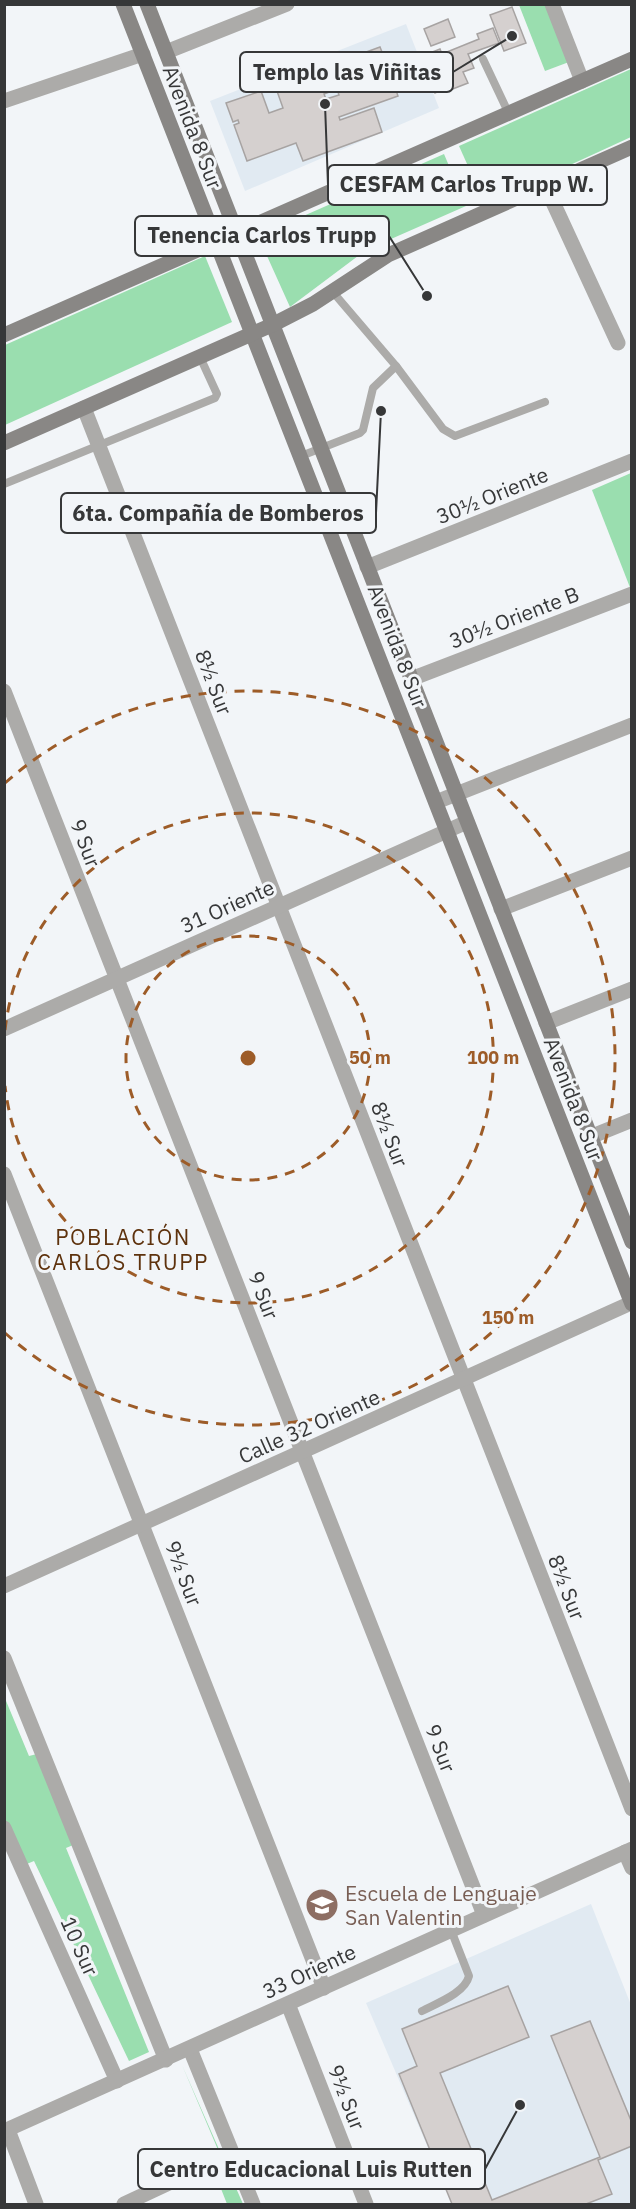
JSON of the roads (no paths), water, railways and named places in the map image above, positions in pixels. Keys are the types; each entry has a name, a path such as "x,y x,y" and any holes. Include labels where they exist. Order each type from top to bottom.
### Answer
{"street":[{"name":"Avenida 8 Sur","path":"123,4 214,242 253,333 631,1304"},
{"name":"Avenida 8 Sur","path":"147,4 632,1242"},
{"path":"166,52 287,4"},
{"path":"552,4 582,81"},
{"path":"4,101 143,54"},
{"path":"4,335 632,59"},
{"path":"4,443 272,325 313,304 388,255 632,147"},
{"path":"545,185 618,343"},
{"name":"8½ Sur","path":"84,408 632,1809"},
{"name":"30½ Oriente","path":"367,567 632,461"},
{"name":"30½ Oriente B","path":"411,679 632,594"},
{"name":"9 Sur","path":"4,692 484,1914"},
{"path":"436,802 632,725"},
{"name":"31 Oriente","path":"4,1029 467,822"},
{"path":"501,909 632,858"},
{"path":"546,1023 632,989"},
{"path":"590,1137 632,1120"},
{"name":"9½ Sur","path":"4,1174 324,1988"},
{"name":"Calle 32 Oriente","path":"4,1586 631,1304"},
{"path":"4,1658 165,2060"},
{"name":"10 Sur","path":"4,1828 117,2081"},
{"path":"628,1851 632,1868"},
{"name":"33 Oriente","path":"6,2131 628,1851"},
{"name":"9½ Sur","path":"288,2004 366,2205"},
{"path":"190,2049 253,2205"},
{"path":"6,2131 36,2205"},
{"path":"124,2205 199,2169 233,2156"}],"lane":[{"path":"483,59 509,114"},
{"path":"332,291 396,366 443,429 455,436 545,402"},
{"path":"4,484 216,398 217,394 200,357"},
{"path":"301,456 363,430 373,388 396,366"},
{"path":"422,2011 458,1991 468,1982 469,1976 450,1930"}],"place":[{"name":"Templo las Viñitas","path":"512,36"},
{"name":"CESFAM Carlos Trupp W.","path":"325,104"},
{"name":"Tenencia Carlos Trupp","path":"427,296"},
{"name":"6ta. Compañía de Bomberos","path":"381,411"},
{"name":"Escuela de Lenguaje San Valentin","path":"322,1905"},
{"name":"Centro Educacional Luis Rutten","path":"520,2105"}],"district":[{"name":"POBLACIÓN CARLOS TRUPP","path":"123,1248"}]}
